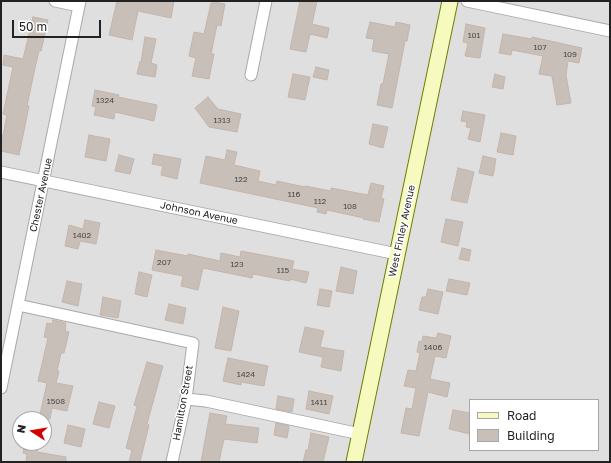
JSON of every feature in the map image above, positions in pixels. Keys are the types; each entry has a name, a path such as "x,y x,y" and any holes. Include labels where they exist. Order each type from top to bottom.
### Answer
{"main road":[{"name":"West Finley Avenue","path":"354,462 450,1"}],"street":[{"path":"55,1 80,4"},
{"path":"251,75 266,1"},
{"path":"467,1 610,30"},
{"name":"Chester Avenue","path":"1,388 4,362 18,305 80,4"},
{"name":"Johnson Avenue","path":"1,172 397,254"},
{"name":"Hamilton Street","path":"18,305 193,343 186,399 172,462"},
{"path":"186,399 206,401 360,434"}],"shaded area":[{"path":"1,1 610,1 610,462 1,462"}],"building":[{"path":"117,1 174,1 171,18 138,11 132,40 109,35"},
{"path":"300,1 317,1 312,24 329,28 327,38 310,34 306,52 290,49"},
{"path":"214,2 225,4 221,26 217,25 211,54 214,54 209,79 192,76 196,58 189,56 194,32 204,34 211,3"},
{"path":"33,17 48,20 41,51 39,51 35,68 19,155 1,151 1,135 3,136 7,115 3,114 13,67 3,65 4,55 23,59"},
{"path":"370,22 395,27 396,22 410,25 407,41 405,41 392,108 377,105 389,54 372,51 374,39 366,38"},
{"path":"466,24 485,28 480,58 465,56 468,43 463,42"},
{"path":"503,34 532,39 532,37 582,48 579,63 568,61 566,75 571,103 557,105 552,76 539,74 543,56 512,50 511,55 499,53"},
{"path":"145,37 156,39 151,63 157,65 155,77 137,74 140,61 141,62"},
{"path":"316,67 329,70 327,80 313,77"},
{"path":"293,74 310,77 305,100 288,97"},
{"path":"495,74 505,77 503,89 492,87"},
{"path":"95,90 119,95 118,97 157,105 154,121 115,112 114,119 94,115 96,107 92,106"},
{"path":"208,97 218,109 241,114 237,132 209,127 195,108"},
{"path":"463,111 485,115 480,142 468,139 471,128 466,127 467,122 461,121"},
{"path":"373,124 388,127 383,148 369,144"},
{"path":"501,133 516,136 513,155 497,152"},
{"path":"89,135 110,139 106,161 85,157"},
{"path":"227,150 237,152 234,165 260,171 258,181 276,185 277,181 331,191 331,188 368,195 371,183 384,186 381,198 384,199 379,222 327,210 326,214 317,212 318,208 200,183 206,156 225,160"},
{"path":"154,154 181,159 177,179 161,175 163,166 152,164"},
{"path":"119,155 134,159 130,174 115,171"},
{"path":"483,156 496,159 493,176 479,173"},
{"path":"458,168 474,172 467,203 451,200"},
{"path":"446,219 463,222 458,246 441,242"},
{"path":"85,220 100,223 96,244 80,241 78,249 65,246 69,225 83,229"},
{"path":"462,248 471,250 469,261 459,259"},
{"path":"156,250 188,256 188,254 220,261 221,253 240,257 241,251 294,261 292,269 309,272 306,283 290,279 290,281 253,274 252,278 203,268 198,290 181,286 183,276 152,270"},
{"path":"341,267 357,271 353,294 336,291"},
{"path":"139,272 152,275 147,297 135,294"},
{"path":"449,279 470,283 467,295 446,291"},
{"path":"67,281 82,284 78,306 62,302"},
{"path":"320,289 332,291 329,307 317,305"},
{"path":"428,289 443,292 438,314 419,310 422,297 426,297"},
{"path":"103,297 121,301 118,318 100,315"},
{"path":"169,304 186,308 183,324 165,320"},
{"path":"223,307 239,311 231,351 215,348"},
{"path":"53,320 66,323 65,331 69,332 64,353 61,353 56,383 73,386 67,411 52,408 51,411 41,411 47,383 38,381 48,338 44,337 47,323 52,324"},
{"path":"305,327 324,331 320,347 344,351 341,371 321,367 323,357 299,352"},
{"path":"438,333 451,336 446,358 435,356 430,379 450,383 447,397 428,392 419,436 401,433 406,408 412,409 416,388 404,386 408,370 416,371 420,353 417,352 419,341 422,342 423,336 436,338"},
{"path":"228,358 268,366 264,386 241,382 241,385 223,381"},
{"path":"147,362 163,366 147,424 149,425 140,462 129,462 132,450 126,448 137,406 134,405"},
{"path":"309,391 333,396 329,414 306,409"},
{"path":"278,396 294,399 292,412 276,409"},
{"path":"99,402 115,406 109,428 93,424"},
{"path":"453,410 469,413 469,434 449,429"},
{"path":"210,413 227,416 225,424 259,428 257,443 224,439 219,462 201,462"},
{"path":"276,423 289,426 287,438 274,435"},
{"path":"68,425 85,429 81,447 64,443"},
{"path":"311,433 329,437 323,462 303,462 306,450 308,450"},
{"path":"23,451 37,451 66,457 66,462 26,462 27,454 23,453"}]}
